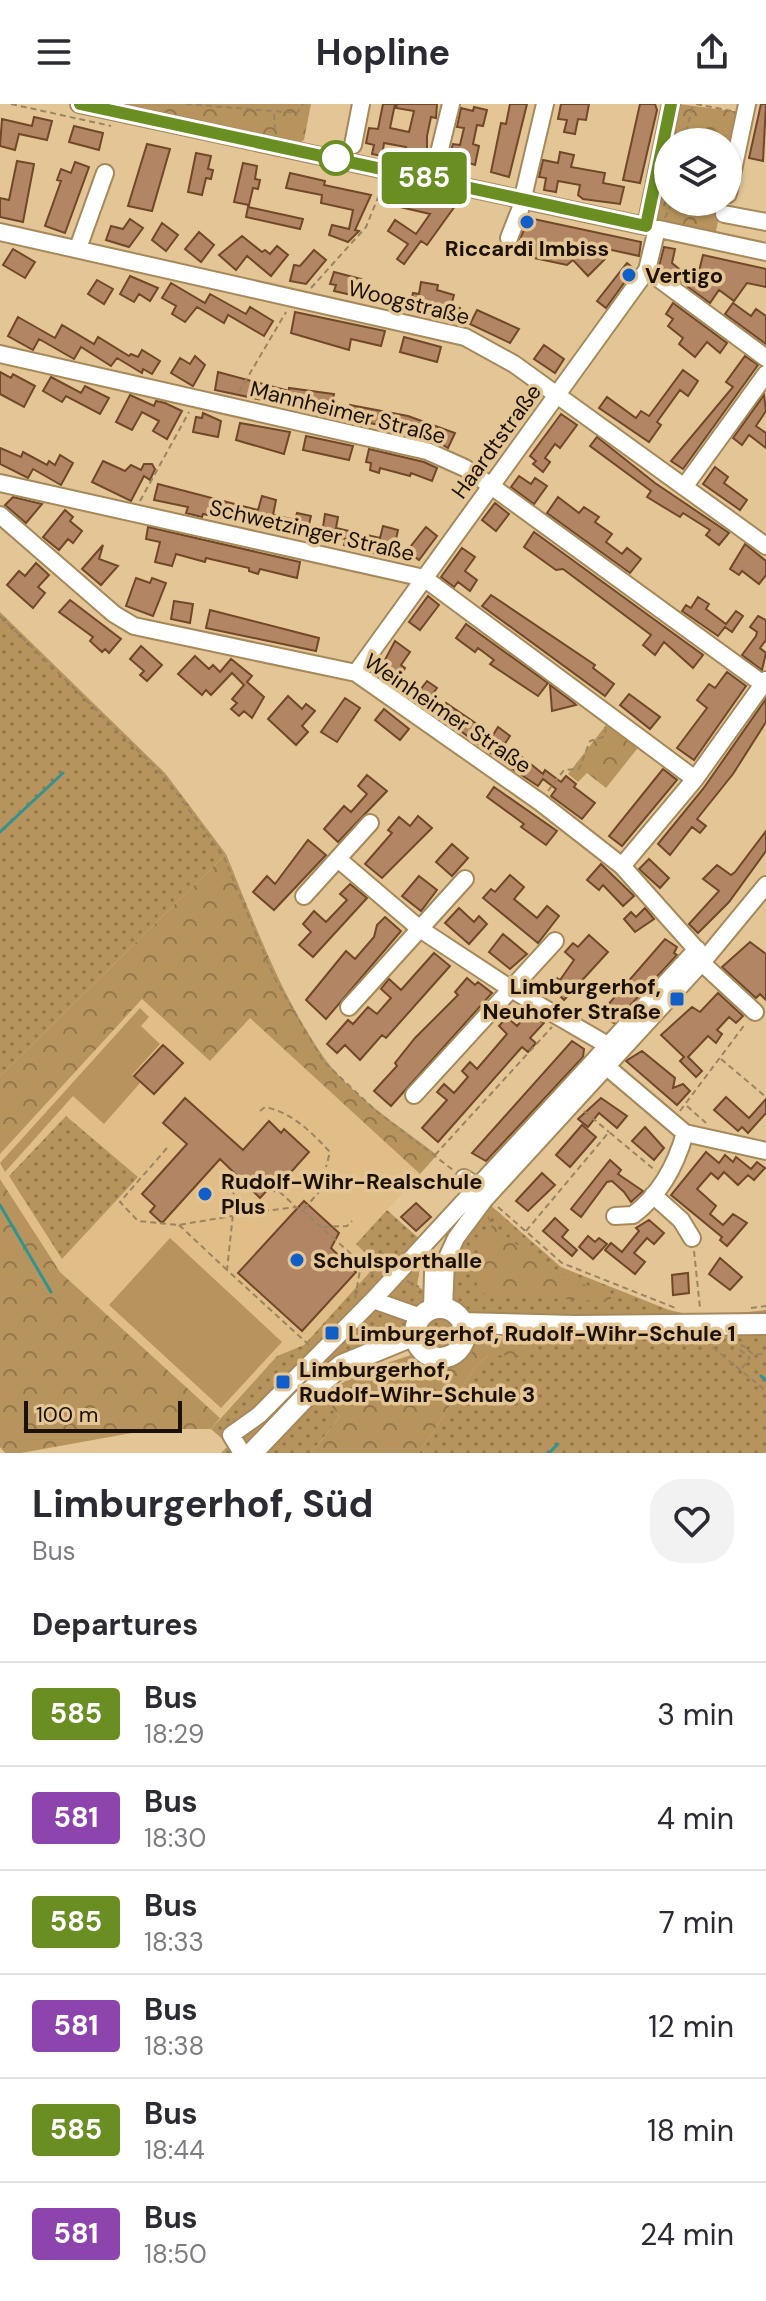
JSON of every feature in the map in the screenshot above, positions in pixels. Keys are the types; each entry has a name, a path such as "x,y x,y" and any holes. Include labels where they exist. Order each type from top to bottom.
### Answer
{"main road":[{"path":"252,1453 342,1365 426,1323 463,1330 701,1320 766,1324"},
{"path":"426,1323 430,1356 444,1357 457,1350 463,1330"}],"street":[{"path":"79,104 521,202 628,217 651,228 766,252"},
{"path":"353,145 361,104"},
{"path":"438,157 451,104"},
{"path":"509,238 545,104"},
{"name":"Haardtstraße","path":"356,673 647,270 671,104"},
{"path":"78,248 105,173"},
{"path":"742,214 766,222"},
{"path":"718,243 723,216"},
{"name":"Woogstraße","path":"0,232 465,337 514,364 558,394 766,546"},
{"path":"647,270 766,358"},
{"name":"Mannheimer Straße","path":"0,354 427,451 465,468 490,485 765,682"},
{"path":"684,487 766,374"},
{"name":"Schwetzinger Straße","path":"0,483 424,578 613,715 695,779"},
{"name":"Weinheimer Straße","path":"0,515 114,614 134,626 356,673 540,802 622,866 701,957 755,1012"},
{"path":"622,866 695,779 765,682"},
{"path":"304,896 370,823"},
{"path":"338,859 420,929 511,989 614,1048"},
{"path":"349,1007 465,879"},
{"path":"368,1305 426,1323 446,1260 484,1193 766,885"},
{"path":"414,1095 555,941"},
{"path":"242,1453 231,1435 259,1415 574,1103 607,1067 614,1048"},
{"path":"607,1067 678,1128 718,1141 766,1151"},
{"path":"615,1216 633,1215 676,1167 678,1128"},
{"path":"464,1178 484,1193"},
{"path":"653,1195 681,1220 692,1238"}],"path":[{"path":"186,104 274,113 297,113 303,104"},
{"path":"688,128 694,104 746,109"},
{"path":"273,145 274,113"},
{"path":"232,405 298,298 366,227 384,182"},
{"path":"134,511 197,397"},
{"path":"0,616 163,775 223,855 274,977 323,1061 348,1087 450,1167"},
{"path":"540,802 564,770 579,769 590,741 603,737 613,715"},
{"path":"678,1128 685,1104 755,1012"},
{"path":"434,1156 561,1017"},
{"path":"720,1058 766,1097"},
{"path":"574,1103 666,1179"},
{"path":"685,1104 720,1134 718,1141"},
{"path":"260,1111 265,1107 286,1112 305,1127 330,1152 326,1167"},
{"path":"526,1232 609,1132"},
{"path":"167,1148 120,1202 138,1221 178,1225 296,1207"},
{"path":"227,1184 235,1195 258,1212"},
{"path":"272,1185 386,1286"},
{"path":"303,1211 319,1192"},
{"path":"484,1193 562,1263 685,1310"},
{"path":"227,1270 235,1195"},
{"path":"322,1228 347,1226 352,1221"},
{"path":"178,1225 320,1355"},
{"path":"692,1238 702,1338 766,1391"},
{"path":"362,1264 354,1302 368,1305"},
{"path":"740,1309 766,1306"},
{"path":"741,1369 750,1358 739,1349 742,1345 754,1355 766,1353"}],"shaded area":[{"name":"Rudolf-Wihr-Realschule Plus","path":"142,999 210,1060 250,1018 420,1174 356,1244 377,1263 304,1345 277,1356 220,1418 60,1272 0,1179 0,1154"}],"green space":[{"path":"120,104 311,104 304,140 300,143"},
{"path":"679,104 740,112 737,128 674,128"},
{"path":"654,216 719,216 715,236 653,221"},
{"path":"0,612 165,773 226,854 0,1076"},
{"path":"610,720 641,744 606,788 587,773 578,782 568,774"},
{"path":"226,854 282,985 325,1059 363,1098 437,1155 420,1174 250,1018 210,1061 142,999 0,1154 0,1076"},
{"path":"140,1008 149,1017 141,1026 160,1044 132,1075 140,1083 104,1124 73,1096 5,1172 0,1163"},
{"path":"66,1116 138,1177 62,1259 9,1176"},
{"path":"0,1179 60,1272 220,1418 211,1429 154,1429 21,1453 5,1453 0,1447"},
{"path":"488,1203 561,1267 669,1310 700,1317 766,1310 766,1321 462,1316 447,1286 448,1272 459,1244"},
{"path":"387,1210 423,1242 450,1228 421,1261 417,1286 425,1291 424,1308 407,1330 361,1353 245,1453 221,1453 229,1445 211,1429 277,1356 304,1345 377,1264 356,1244"},
{"path":"492,1225 548,1266 611,1296 611,1302 480,1293 471,1265"},
{"path":"170,1238 282,1342 221,1408 109,1305"},
{"path":"440,1315 453,1320 458,1333 453,1346 440,1351 427,1346 422,1333 427,1320"},
{"path":"766,1331 766,1453 419,1453 476,1366 488,1356 529,1344 484,1346 483,1338"},
{"path":"483,1338 484,1346 530,1344 530,1354 488,1356 476,1366 419,1453 311,1453 340,1417 323,1396 357,1373 414,1354 436,1366 457,1361 466,1344"},
{"path":"323,1396 340,1417 311,1453 263,1453"}],"building":[{"path":"383,104 395,104 390,128 409,132 414,111 396,108 397,104 437,104 436,118 431,117 427,136 427,156 422,155 420,162 403,158 406,147 384,143 382,156 372,154 374,145 366,143 369,128 378,129"},
{"path":"510,104 527,104 509,177 491,172 501,123 506,124"},
{"path":"561,104 589,104 586,120 578,119 575,134 564,132 567,120 558,119"},
{"path":"640,104 655,104 657,110 640,183 623,180"},
{"path":"761,104 766,104 763,161 749,158"},
{"path":"474,107 487,110 483,126 477,125 473,144 479,146 475,165 469,163 466,175 455,173 457,163 448,161 453,144 460,145 464,128 457,127 461,108 473,111"},
{"path":"34,117 52,121 47,140 19,134 15,150 0,146 2,119 32,126"},
{"path":"74,126 103,133 99,150 69,142"},
{"path":"147,144 170,149 152,211 128,206"},
{"path":"560,152 574,155 571,167 605,173 603,183 624,187 620,204 583,199 578,195 580,185 558,181 556,192 544,190 546,178 539,177 543,160 558,163"},
{"path":"196,153 211,156 208,169 213,170 211,179 206,178 202,195 188,192"},
{"path":"17,161 34,164 23,222 0,217 0,198 9,200"},
{"path":"75,162 89,167 65,233 45,226 61,181 57,180 61,169 71,173"},
{"path":"243,163 257,166 255,179 260,180 258,189 253,188 249,205 234,202"},
{"path":"290,173 325,181 324,185 371,195 355,230 359,231 348,242 329,235 332,225 349,229 353,210 321,203 322,195 286,188"},
{"path":"397,189 454,202 455,206 427,245 421,241 404,264 397,259 408,244 388,231 395,220 416,234 430,214 396,206 400,200 395,199"},
{"path":"248,207 303,219 300,229 246,217"},
{"path":"529,218 641,242 639,256 607,249 605,259 588,276 573,260 567,265 529,257 532,242 520,239"},
{"path":"130,219 143,228 129,247 106,240 111,226 123,229"},
{"path":"162,223 178,235 166,251 152,240"},
{"path":"199,232 214,245 201,262 185,249"},
{"path":"242,236 262,252 265,250 270,254 277,246 288,255 271,276 247,256 236,270 219,255"},
{"path":"664,247 675,249 672,263 696,283 703,255 766,269 766,287 747,283 734,301 719,290 710,303 659,266"},
{"path":"13,249 35,262 25,278 3,265"},
{"path":"314,250 326,260 306,284 290,281 294,265 300,266"},
{"path":"627,263 634,269 606,308 597,301"},
{"path":"334,272 361,279 356,296 334,291 336,285 330,284"},
{"path":"130,276 158,288 150,301 139,294 134,302 120,294"},
{"path":"97,280 113,289 104,304 88,294"},
{"path":"421,282 438,285 437,290 454,295 451,306 460,308 457,320 409,309 413,293 419,294"},
{"path":"171,283 205,303 210,294 246,314 250,307 273,321 264,336 228,315 224,323 197,307 185,322 172,314 176,306 162,298"},
{"path":"673,303 727,343 720,353 707,342 695,357 679,344 683,338 668,326 673,319 666,314"},
{"path":"733,303 751,316 756,309 766,316 766,344 725,314"},
{"path":"477,310 519,329 510,343 470,324"},
{"path":"295,312 385,331 381,346 351,339 349,350 291,333"},
{"path":"18,317 55,338 62,325 94,344 98,337 129,356 138,357 142,350 160,361 152,374 143,369 142,373 117,358 111,366 81,347 74,359 39,339 33,350 8,336"},
{"path":"404,337 441,347 437,362 400,352"},
{"path":"544,345 564,359 555,373 534,359"},
{"path":"195,356 205,365 193,386 171,373 180,358 190,364"},
{"path":"745,356 758,365 683,469 671,461 733,387 726,382"},
{"path":"683,370 698,381 688,396 680,390 657,422 661,425 649,442 599,408 607,397 636,418 641,411 649,416"},
{"path":"0,372 11,378 13,374 35,386 24,407 0,394"},
{"path":"218,372 289,391 289,388 334,394 329,414 215,390"},
{"path":"51,377 81,393 85,386 109,398 100,414 66,396 62,402 43,391"},
{"path":"130,395 154,406 156,401 182,411 167,439 153,431 159,421 142,412 132,430 116,422"},
{"path":"764,395 766,411 756,426 766,433 766,448 749,435 742,445 733,438"},
{"path":"350,405 408,416 455,433 448,448 435,440 391,427 347,419"},
{"path":"203,413 221,421 218,437 193,432 196,417 202,418"},
{"path":"561,414 577,425 560,448 555,444 545,458 550,462 543,472 533,464 536,461 530,456"},
{"path":"240,423 290,432 284,454 236,440"},
{"path":"306,436 353,446 349,460 303,450"},
{"path":"597,437 655,483 729,533 719,545 706,535 710,530 683,513 680,517 647,497 651,491 590,446"},
{"path":"0,448 21,457 23,452 47,465 49,461 55,465 60,455 73,463 61,485 33,469 28,478 0,464"},
{"path":"369,449 437,468 432,481 411,473 410,476 380,468 379,473 370,470 371,463 366,462"},
{"path":"103,461 125,471 131,465 141,470 144,464 152,464 155,469 150,480 144,476 131,501 92,482"},
{"path":"715,467 728,477 724,483 747,500 740,510 703,484"},
{"path":"519,476 531,484 535,478 547,486 534,504 511,487"},
{"path":"158,484 258,510 262,496 276,500 273,515 295,520 297,513 311,516 306,537 186,513 188,507 154,500"},
{"path":"13,497 42,504 26,523 5,505"},
{"path":"558,497 579,513 584,507 599,517 595,522 612,534 606,542 622,554 627,548 641,559 630,573 547,513"},
{"path":"495,503 509,514 496,531 482,520"},
{"path":"65,510 73,517 70,521 82,531 73,543 68,539 59,550 43,537"},
{"path":"325,514 338,517 336,528 380,538 383,526 398,530 392,558 344,545 346,539 322,534"},
{"path":"148,527 300,562 297,578 260,569 258,574 249,571 249,568 176,554 172,566 155,562 160,542 146,539"},
{"path":"426,527 437,536 419,560 407,551"},
{"path":"534,532 703,655 693,668 664,642 655,655 643,645 651,635 563,569 556,570 524,547"},
{"path":"745,544 766,561 766,575 759,584 742,571 739,575 730,569"},
{"path":"103,545 99,559 118,566 101,585 82,569"},
{"path":"462,548 475,557 465,571 477,580 470,591 458,582 454,587 441,577"},
{"path":"36,563 49,575 38,587 45,593 33,608 7,585 19,571 25,576"},
{"path":"136,578 150,583 152,578 166,583 153,616 126,606"},
{"path":"491,595 595,665 593,668 614,684 605,696 482,606"},
{"path":"428,596 439,605 420,630 409,622"},
{"path":"698,597 709,604 706,609 726,624 736,611 743,616 732,632 725,627 718,636 682,611 686,605 691,608"},
{"path":"70,600 121,639 109,653 105,649 102,652 90,641 93,637 59,612"},
{"path":"174,601 193,604 190,623 171,619"},
{"path":"210,610 319,638 316,651 206,628"},
{"path":"758,616 766,620 766,640 760,648 766,653 762,670 742,655 756,636 757,632 750,627"},
{"path":"466,624 548,683 538,696 490,664 494,660 478,648 475,652 456,638"},
{"path":"395,641 410,652 401,665 405,668 401,675 420,690 427,681 437,688 431,696 444,706 446,703 493,735 498,727 510,736 496,757 379,671"},
{"path":"141,646 162,665 147,681 140,675 144,671 130,659"},
{"path":"195,656 209,669 213,665 220,672 231,659 252,676 247,682 264,697 252,718 244,711 239,716 231,709 237,703 232,699 244,685 232,673 211,695 206,690 202,695 178,674"},
{"path":"727,672 746,686 694,760 677,748 707,708 697,700 709,684 715,688"},
{"path":"550,685 574,703 576,705 552,711"},
{"path":"629,694 660,717 650,729 620,705"},
{"path":"288,696 302,709 306,704 315,711 302,726 308,732 296,745 268,719"},
{"path":"345,698 360,708 337,742 321,732"},
{"path":"766,699 766,722 733,774 697,819 706,826 700,833 692,827 670,855 658,844 703,789"},
{"path":"384,709 409,729 400,740 375,720"},
{"path":"517,753 543,774 545,770 561,782 566,776 576,784 574,787 595,803 582,819 551,796 556,789 543,779 538,786 508,766"},
{"path":"663,769 677,780 622,846 609,836"},
{"path":"367,775 387,791 338,842 324,829 344,806 351,812 367,794 358,786"},
{"path":"494,787 557,831 546,845 521,827 524,824 487,797"},
{"path":"418,816 432,828 382,878 365,864 392,833 388,830 399,817 410,826"},
{"path":"766,831 766,851 729,902 698,933 689,924 719,891 703,879 717,865 731,875 735,872"},
{"path":"308,840 326,855 274,910 253,892 267,876 275,884"},
{"path":"452,844 468,858 452,876 436,862"},
{"path":"649,859 669,878 660,888 639,869"},
{"path":"601,864 634,896 623,906 603,885 599,890 587,880"},
{"path":"510,875 524,887 514,899 537,918 547,906 559,916 538,943 483,898 491,889 495,892"},
{"path":"419,876 437,890 421,911 402,896"},
{"path":"350,884 367,898 313,957 299,945 311,932 303,924 314,911 326,922 347,900 340,894"},
{"path":"459,908 474,922 479,916 487,924 469,944 445,923"},
{"path":"645,908 654,919 635,932 624,919 631,912 636,917"},
{"path":"385,917 401,931 326,1019 306,1000 346,951 355,959 374,937 377,925"},
{"path":"503,934 527,954 510,969 489,952"},
{"path":"589,935 608,952 564,1000 550,986 557,978 560,980 574,960 565,952 573,943 578,947"},
{"path":"665,939 677,947 674,953 677,955 614,1023 599,1015"},
{"path":"750,942 766,954 766,1000 760,994 756,998 722,967"},
{"path":"434,953 450,966 386,1038 382,1035 360,1060 345,1045 337,1053 327,1044 348,1020 353,1024 368,1007 377,1014 391,998 381,989 389,979 401,990"},
{"path":"467,978 492,993 391,1106 374,1091 397,1066 395,1063 415,1038 458,995 455,992"},
{"path":"718,993 743,1016 736,1023 729,1017 717,1030 722,1034 716,1043 708,1036 688,1057 702,1071 696,1077 680,1061 684,1057 661,1035 692,1007 700,1012"},
{"path":"529,1012 544,1023 530,1038 536,1043 528,1052 522,1047 438,1142 422,1128 447,1100 437,1092 444,1084 454,1093 468,1077 462,1071 470,1062 477,1069 507,1034 499,1026 507,1017 517,1026"},
{"path":"572,1041 584,1049 583,1057 486,1161 472,1153"},
{"path":"163,1045 183,1063 154,1094 134,1076"},
{"path":"642,1051 675,1078 673,1088 683,1084 690,1091 677,1105 626,1061"},
{"path":"726,1097 749,1118 766,1099 766,1113 748,1133 742,1127 738,1131 714,1110"},
{"name":"Rudolf-Wihr-Realschule Plus","path":"185,1098 243,1150 269,1121 281,1133 284,1129 309,1152 274,1191 270,1187 260,1198 220,1159 162,1223 150,1212 155,1206 142,1194 187,1144 163,1123"},
{"path":"601,1098 627,1116 617,1128 599,1113 588,1127 578,1119"},
{"path":"582,1125 596,1137 570,1167 556,1155"},
{"path":"645,1127 664,1148 654,1160 632,1141"},
{"path":"706,1152 719,1163 725,1155 733,1162 736,1157 751,1169 757,1162 765,1168 754,1180 748,1175 738,1185 724,1172 718,1179 711,1173 697,1189 716,1206 710,1214 723,1225 733,1214 747,1223 727,1246 720,1240 722,1237 671,1195"},
{"path":"610,1160 621,1170 618,1174 643,1191 631,1202 612,1181 607,1182 581,1217 571,1209"},
{"path":"542,1173 555,1185 528,1211 516,1201"},
{"name":"Schulsporthalle","path":"304,1201 339,1233 331,1248 356,1272 302,1331 238,1273"},
{"path":"416,1203 431,1217 416,1231 401,1217"},
{"path":"555,1218 568,1230 562,1237 577,1250 572,1256 543,1231"},
{"path":"649,1220 664,1233 654,1244 647,1238 634,1253 645,1262 635,1274 605,1250 611,1243 622,1252 639,1231 636,1228"},
{"path":"588,1236 595,1242 599,1238 607,1244 593,1259 579,1247"},
{"path":"720,1258 742,1277 730,1290 709,1274"},
{"path":"688,1273 689,1293 673,1295 672,1275"}],"waterway":[{"path":"0,832 63,773"},
{"path":"0,1205 51,1292"},
{"path":"761,1376 766,1380"},
{"path":"549,1453 558,1444"}],"bus line":[{"name":"585","path":"80,104 521,202 646,226 671,104"}],"place":[{"name":"Riccardi Imbiss","path":"527,222"},
{"name":"Vertigo","path":"629,275"},
{"name":"Limburgerhof, Neuhofer Straße","path":"677,999"},
{"name":"Rudolf-Wihr-Realschule Plus","path":"205,1194"},
{"name":"Schulsporthalle","path":"297,1260"},
{"name":"Limburgerhof, Rudolf-Wihr-Schule 1","path":"332,1333"},
{"name":"Limburgerhof, Rudolf-Wihr-Schule 3","path":"283,1382"}]}
